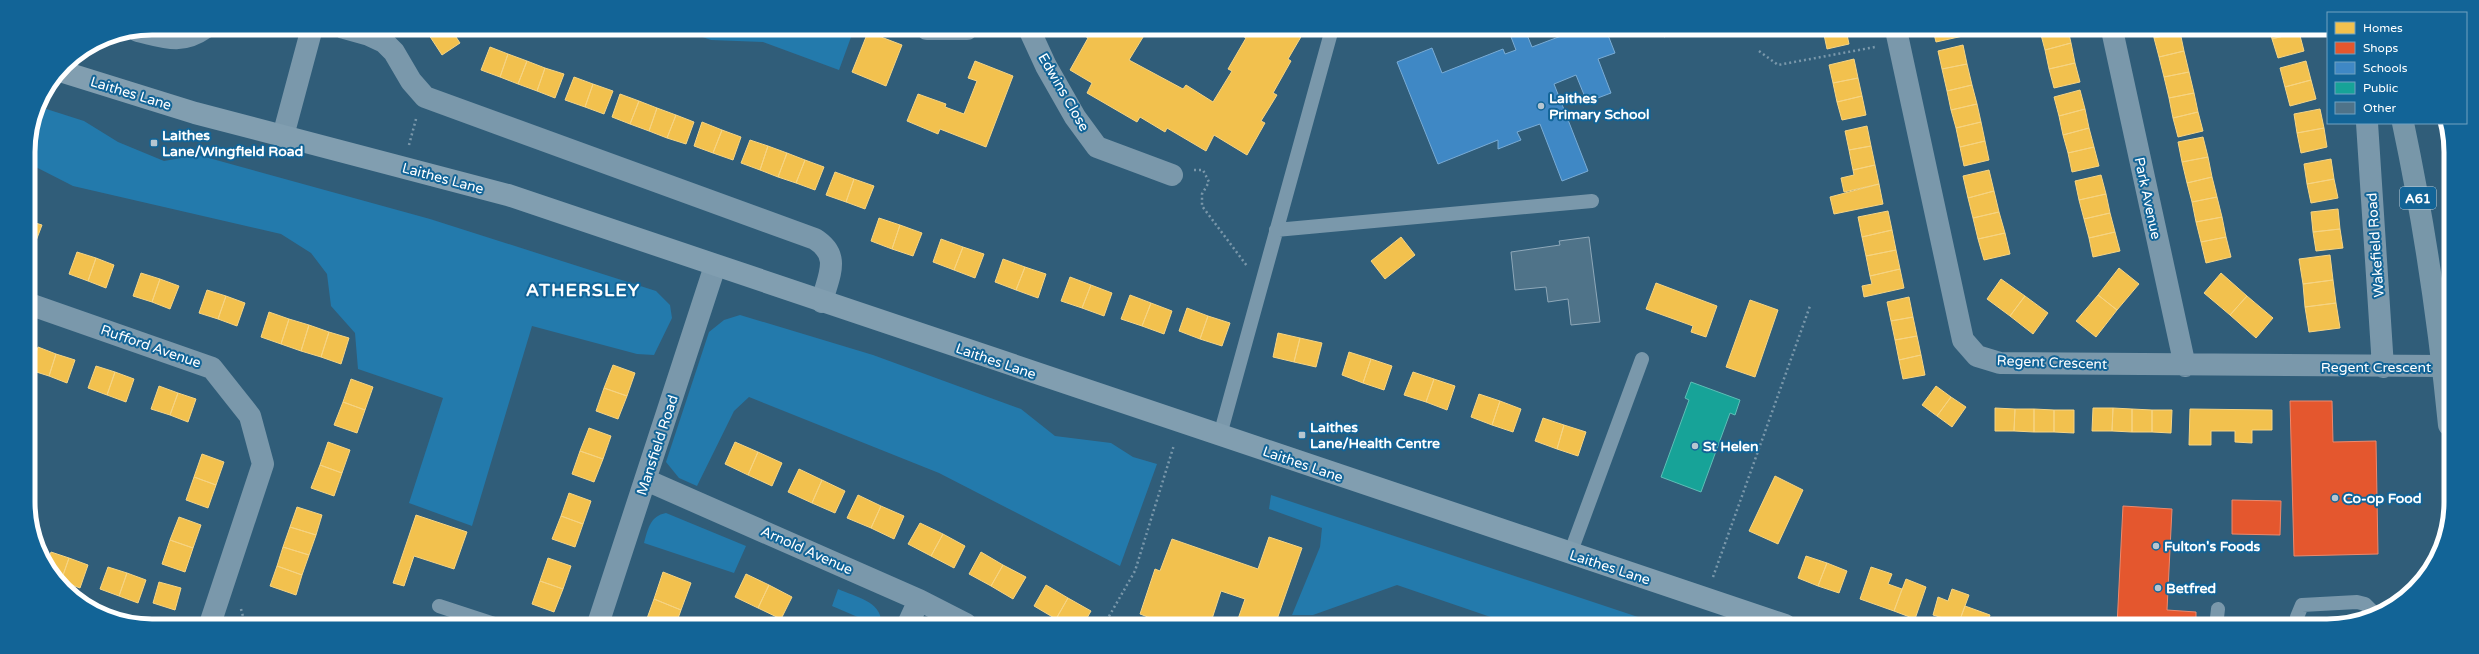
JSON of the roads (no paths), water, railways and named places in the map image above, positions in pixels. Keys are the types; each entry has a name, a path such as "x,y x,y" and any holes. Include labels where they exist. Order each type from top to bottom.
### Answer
{"main road":[{"name":"Laithes Lane","path":"66,73 188,111 508,196 1767,619"},
{"name":"A61","path":"2403,124 2415,180 2444,376"}],"street":[{"path":"156,35 178,40 193,35"},
{"path":"283,136 310,35"},
{"path":"369,35 384,42 394,52 411,82 425,97 815,239 826,246 831,255 831,266 822,302"},
{"name":"Edwins Close","path":"1032,35 1046,66 1071,111 1097,147 1172,175"},
{"name":"Park Avenue","path":"2113,35 2185,366"},
{"name":"Regent Crescent","path":"1898,36 1963,340 1977,356 2000,363 2185,366 2443,366"},
{"name":"Wakefield Road","path":"2367,124 2383,367"},
{"name":"Mansfield Road","path":"600,619 715,266"},
{"name":"Rufford Avenue","path":"35,306 212,368 250,416 263,464 212,619"},
{"name":"Arnold Avenue","path":"646,480 919,600 956,619"},
{"path":"910,619 919,600"}],"lane":[{"path":"1220,435 1330,35"},
{"path":"1276,230 1592,201"},
{"path":"1570,554 1642,359"},
{"path":"2297,619 2302,605 2357,602 2366,604 2371,610"},
{"path":"439,606 479,619"},
{"path":"2217,619 2218,609"}],"place":[{"name":"Laithes Primary School","path":"1541,106"},
{"name":"Laithes Lane/Wingfield Road","path":"154,143"},
{"name":"Laithes Lane/Health Centre","path":"1302,435"},
{"name":"St Helen","path":"1695,446"},
{"name":"Co-op Food","path":"2335,498"},
{"name":"Fulton's Foods","path":"2156,546"},
{"name":"Betfred","path":"2158,588"}],"district":[{"name":"ATHERSLEY","path":"583,290"}]}
